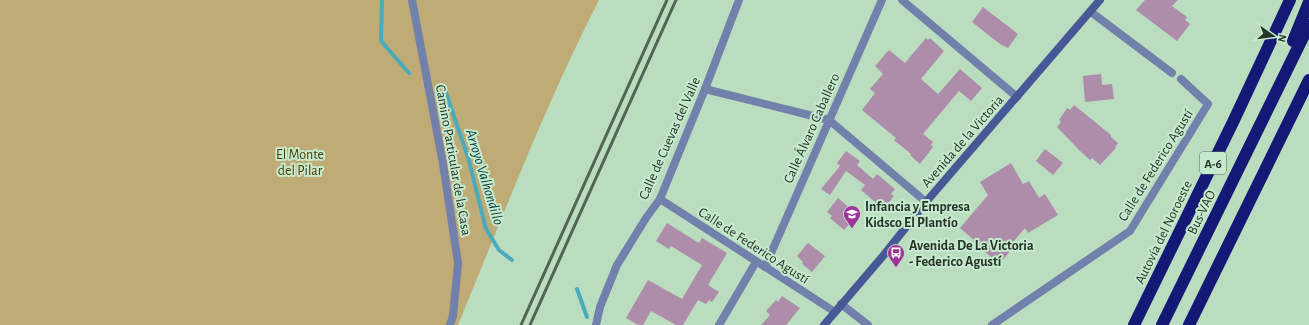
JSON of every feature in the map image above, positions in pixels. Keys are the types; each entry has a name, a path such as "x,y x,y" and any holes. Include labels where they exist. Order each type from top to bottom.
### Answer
{"highway":[{"name":"Autovía del Noroeste","path":"1134,325 1234,120 1290,0"},
{"path":"1257,131 1309,2"},
{"name":"Bus-VAO","path":"1162,325 1309,25"},
{"path":"1188,325 1309,80"}],"street":[{"name":"Camino Particular de la Casa","path":"412,0 443,164 458,263 453,316 450,325"},
{"name":"Calle de Cuevas del Valle","path":"596,325 600,307 617,265 646,218 660,199 705,89 739,0"},
{"name":"Calle Álvaro Caballero","path":"765,267 882,0"},
{"path":"902,0 1018,97"},
{"name":"Avenida de la Victoria","path":"824,325 883,256 926,202 1100,0"},
{"path":"1091,12 1172,73"},
{"name":"Calle de Federico Agustí","path":"992,325 1130,231 1208,104 1181,79"},
{"path":"705,89 829,120 926,202"},
{"name":"Calle de Federico Agustí","path":"660,199 835,312"},
{"path":"719,325 756,262"},
{"path":"841,304 868,325"}],"green space":[{"name":"El Monte del Pilar","path":"0,0 599,0 579,40 543,120 458,325 0,325"}],"building":[{"path":"1145,0 1178,0 1172,6 1187,17 1185,20 1190,24 1177,41 1136,10"},
{"path":"983,7 1018,34 1008,48 1000,44 972,22"},
{"path":"926,38 928,40 930,38 944,51 921,79 938,94 960,69 982,88 971,101 959,91 923,134 933,142 931,145 933,147 920,164 910,155 911,154 894,140 896,138 862,110 875,93 870,89 883,74 875,66 889,50 905,63"},
{"path":"1101,74 1102,85 1112,84 1114,99 1085,102 1083,76"},
{"path":"1074,105 1111,135 1111,137 1118,143 1115,147 1116,148 1100,165 1092,158 1090,160 1057,127 1061,122 1059,120 1067,108 1070,110"},
{"path":"1045,149 1063,163 1053,175 1036,161"},
{"path":"846,151 860,161 857,165 873,179 877,174 895,189 891,194 894,196 884,208 861,190 865,185 846,171 830,195 821,189 840,166 837,163"},
{"path":"1011,163 1023,184 1029,181 1039,198 1045,194 1058,215 1028,233 1025,228 1008,248 1011,250 1002,261 998,258 996,261 973,242 974,240 960,228 988,195 980,182"},
{"path":"838,198 858,215 844,230 830,218 832,216 827,212"},
{"path":"667,223 699,243 702,238 727,253 708,285 719,292 712,302 709,300 706,304 698,300 683,325 676,325 651,311 643,325 638,325 626,318 648,280 682,299 702,265 671,246 669,249 656,241"},
{"path":"808,243 825,256 812,272 802,264 803,262 797,256"},
{"path":"782,296 800,308 786,325 761,325 770,315 766,311 776,300 778,302"}],"waterway":[{"name":"Arroyo Valhondillo","path":"382,0 381,41 409,73"},
{"name":"Arroyo Valhondillo","path":"446,93 468,157 486,229 499,250 512,260"},
{"name":"Arroyo Valhondillo","path":"577,289 587,317"}],"railway":[{"path":"521,325 667,0"},
{"path":"530,325 676,0"}],"place":[{"name":"Infancia y Empresa Kidsco El Plantío","path":"852,229"},
{"name":"Avenida De La Victoria - Federico Agustí","path":"896,268"}]}
